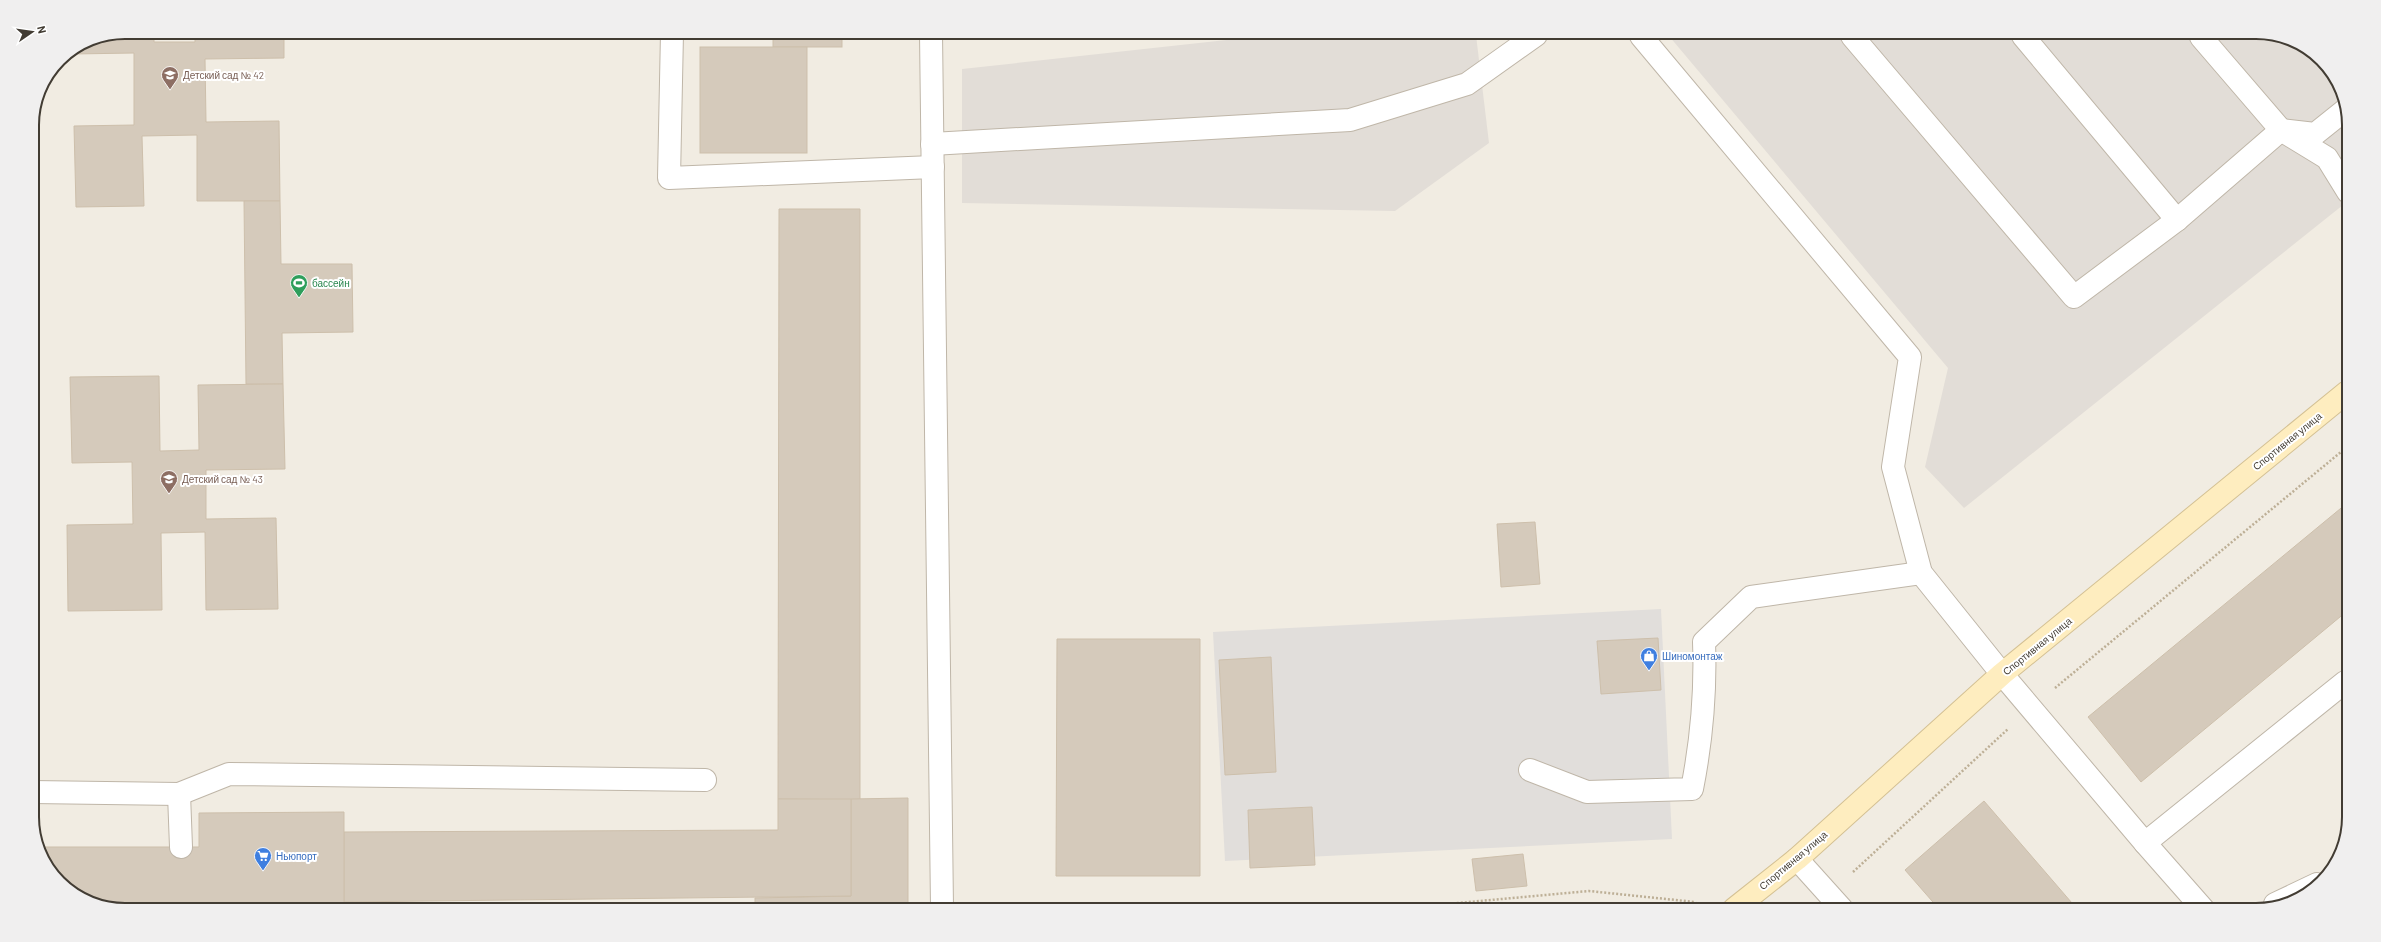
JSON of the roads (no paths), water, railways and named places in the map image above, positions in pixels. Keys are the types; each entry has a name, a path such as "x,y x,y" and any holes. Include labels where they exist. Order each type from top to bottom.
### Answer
{"street":[{"path":"672,39 669,178 933,167"},
{"path":"931,39 942,903"},
{"path":"932,144 1350,120 1467,84 1530,39"},
{"path":"1644,39 1910,356 1893,467 1921,573 2002,674 2145,844 2198,903"},
{"path":"1855,39 2074,297 2177,220 2281,130 2315,134 2341,114"},
{"path":"2026,39 2177,220"},
{"path":"2203,39 2281,130 2327,158 2342,182"},
{"name":"Спортивная улица","path":"1742,903 1797,859 2002,674 2342,396"},
{"path":"1530,770 1587,792 1692,789 1702,740 1706,688 1704,642 1751,597 1921,573"},
{"path":"2145,844 2342,684"},
{"path":"39,792 179,794 229,774 705,780"},
{"path":"179,794 181,847"},
{"path":"1797,859 1835,902"}],"place":[{"name":"Детский сад № 42","path":"170,90"},
{"name":"бассейн","path":"299,298"},
{"name":"Детский сад № 43","path":"169,494"},
{"name":"Шиномонтаж","path":"1649,671"},
{"name":"Ньюпорт","path":"263,871"}]}
